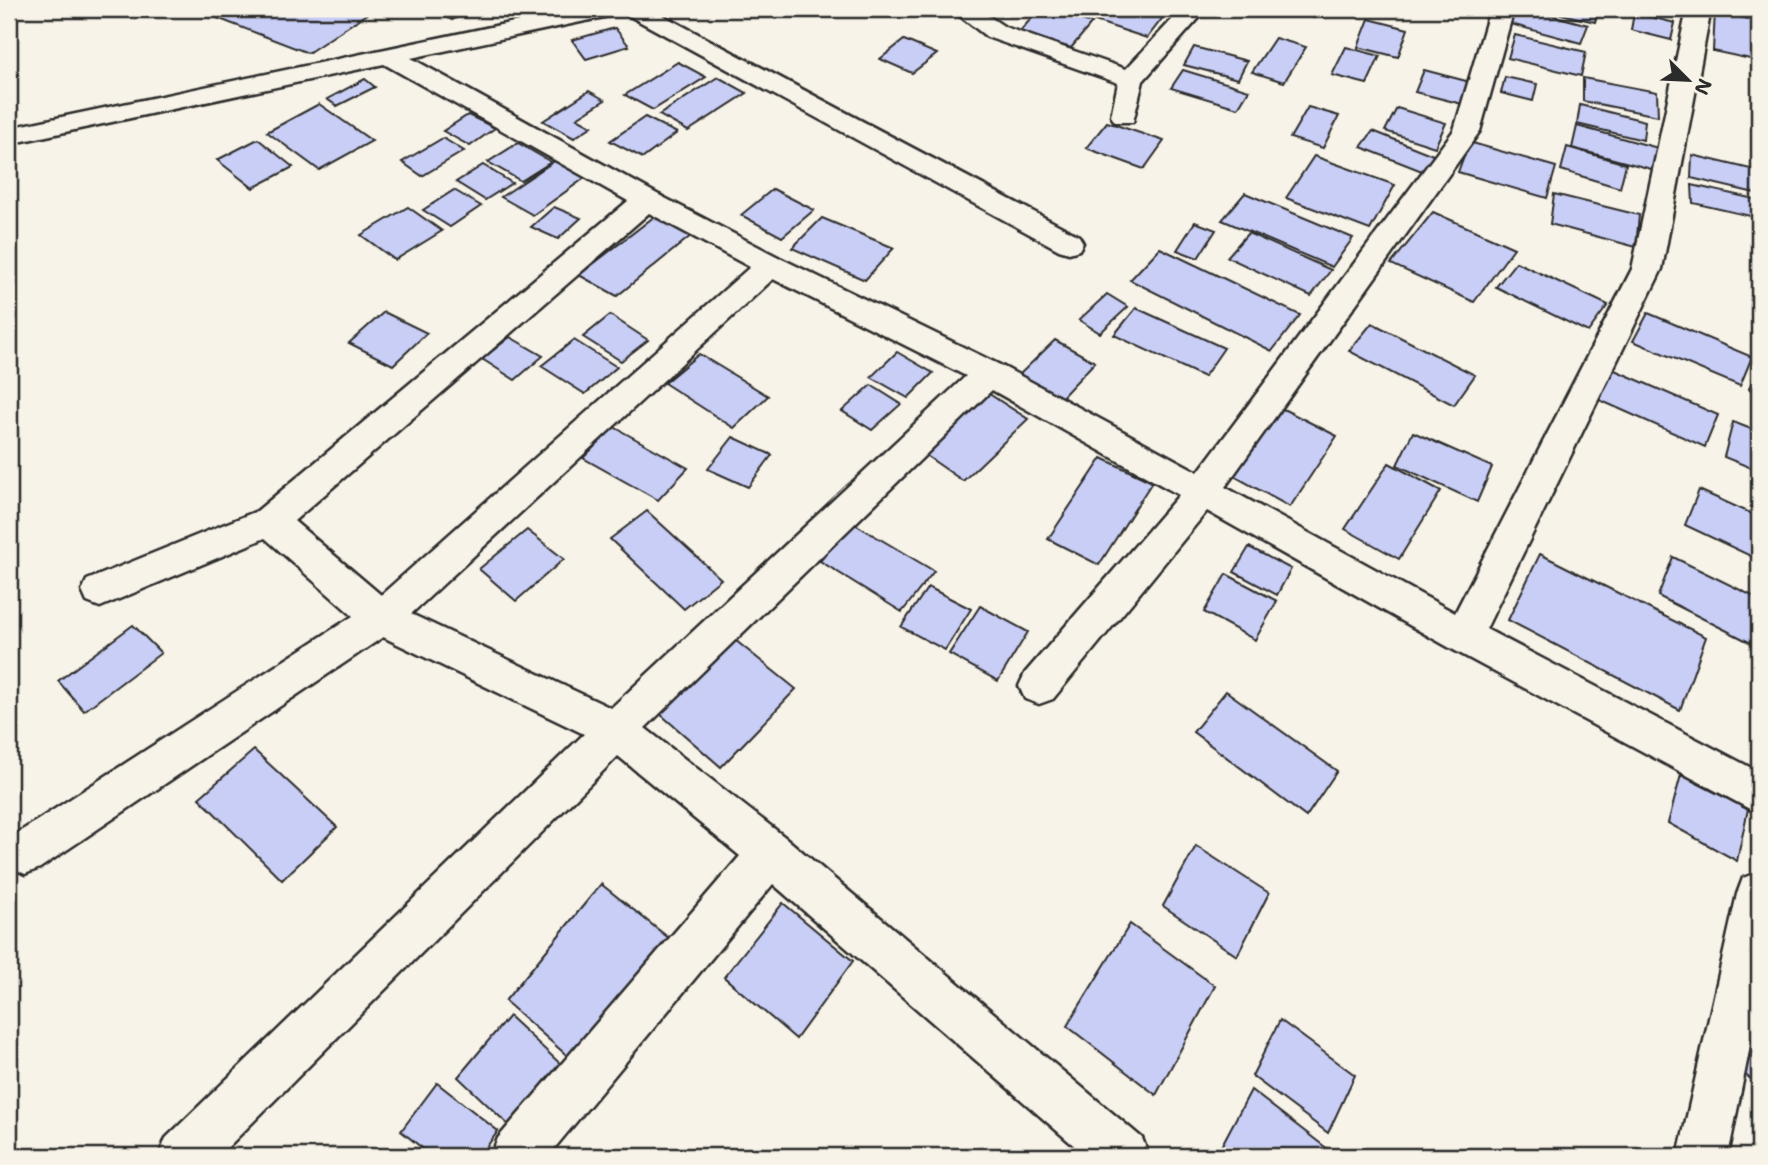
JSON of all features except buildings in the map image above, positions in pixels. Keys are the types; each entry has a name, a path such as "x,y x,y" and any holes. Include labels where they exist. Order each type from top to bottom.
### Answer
{"street":[{"path":"9,136 608,9"},
{"path":"634,9 1069,243"},
{"path":"963,9 996,32 1131,79"},
{"path":"1124,116 1131,79 1195,9"},
{"path":"1039,686 1204,490 1467,131 1502,9"},
{"path":"1463,636 1647,269 1699,9"},
{"path":"1742,9 1759,13"},
{"path":"386,55 770,265 989,373 1463,636 1759,794"},
{"path":"100,591 269,521 647,200"},
{"path":"25,853 381,618 770,265"},
{"path":"184,1156 616,730 989,373"},
{"path":"269,521 381,618 616,730 771,853 1124,1156"},
{"path":"528,1152 771,853"},
{"path":"1703,1156 1759,894"}]}
